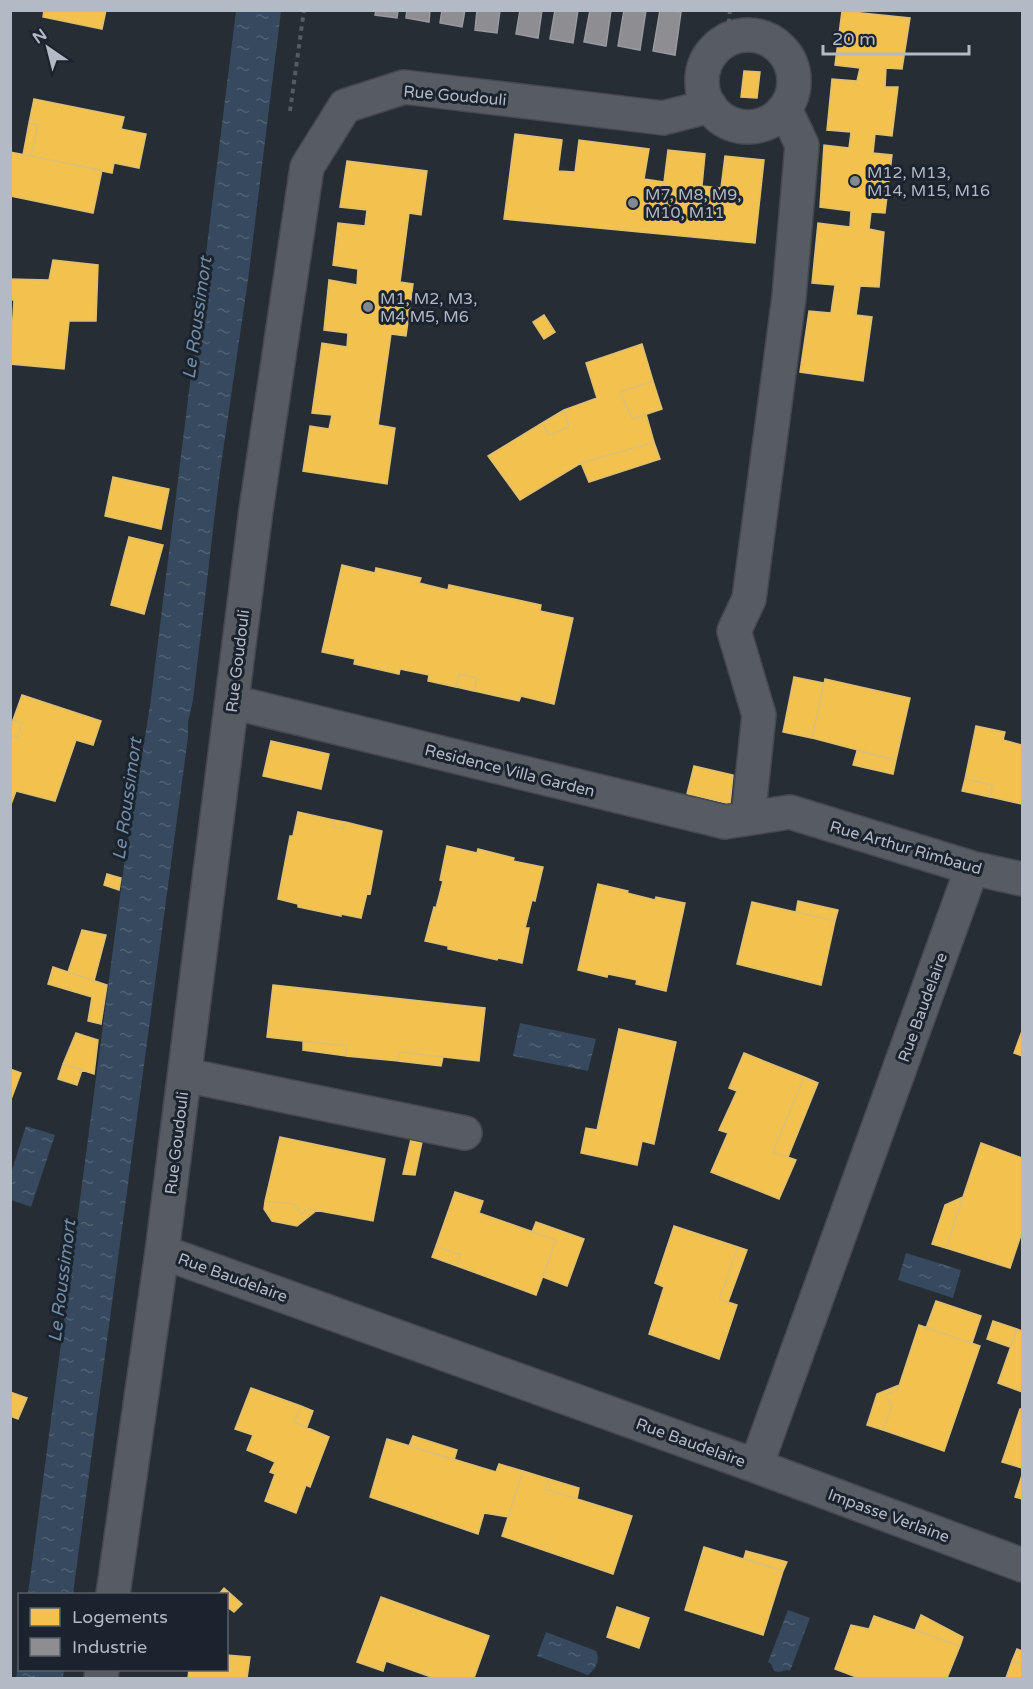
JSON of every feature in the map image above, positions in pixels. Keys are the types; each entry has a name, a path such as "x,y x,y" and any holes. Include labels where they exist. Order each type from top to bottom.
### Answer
{"street":[{"path":"729,26 743,36 759,36 773,42 784,53 792,67 794,81 792,95 785,109 774,119 761,125 747,127 732,124 719,117 710,106 703,93 702,78 706,63 729,26"},
{"name":"Rue Goudouli","path":"113,1593 162,1252 256,510 307,167 345,106 404,87 663,118 710,106"},
{"path":"748,818 759,715 734,631 749,599 789,297 802,145 785,109"},
{"name":"Residence Villa Garden","path":"232,702 725,822 790,812"},
{"name":"Rue Arthur Rimbaud","path":"790,812 972,868 1023,879"},
{"name":"Rue Baudelaire","path":"162,1252 756,1466 972,868"},
{"path":"185,1075 465,1133"},
{"name":"Impasse Verlaine","path":"756,1466 1023,1565"}],"water":[{"path":"236,11 281,11 248,280 219,479 193,700 188,722 188,737 73,1593 28,1593 125,858 150,706"},
{"path":"520,1023 596,1039 588,1071 513,1056"},
{"path":"26,1126 55,1135 31,1207 11,1200 11,1173"},
{"path":"906,1253 961,1270 953,1298 898,1280"},
{"path":"788,1610 810,1618 790,1671 779,1672 774,1671 768,1662"},
{"path":"546,1632 596,1651 598,1661 593,1670 588,1675 537,1656"},
{"path":"18,1663 18,1671 64,1671 63,1678 16,1678"}],"building: Logements":[{"path":"44,10 106,10 102,29 43,17"},
{"name":"M12, M13, M14, M15, M16","path":"842,11 910,18 902,69 886,68 885,87 898,87 892,136 875,134 873,153 892,155 885,213 871,212 869,229 884,232 879,287 860,286 856,315 872,317 863,381 800,372 809,311 831,313 835,285 812,283 818,223 850,227 851,211 820,207 824,145 849,148 851,132 827,130 832,79 857,81 860,68 835,65"},
{"path":"744,71 760,72 757,98 741,97"},
{"path":"34,99 124,117 121,129 146,134 139,168 114,163 112,173 31,156 38,125 29,123"},
{"path":"29,123 38,125 31,156 23,155"},
{"name":"M7, M8, M9, M10, M11","path":"515,134 562,140 558,171 575,172 579,140 649,149 644,179 664,182 668,150 705,154 702,186 721,188 725,156 764,160 755,243 504,219"},
{"path":"10,152 102,170 93,213 10,196"},
{"name":"M1, M2, M3, M4 M5, M6","path":"347,161 427,171 421,215 409,213 400,282 413,284 406,336 391,334 378,425 395,428 387,484 303,471 310,426 329,429 332,415 312,413 322,343 347,347 348,333 324,330 329,280 357,285 358,269 333,265 338,223 365,226 367,210 340,207"},
{"path":"53,260 98,265 96,321 69,321 64,369 10,364 14,300 10,300 10,279 49,280"},
{"path":"544,315 555,332 544,339 533,322"},
{"path":"642,344 653,381 620,392 632,419 646,414 654,442 581,463 520,500 488,456 542,423 549,435 569,427 564,410 597,398 586,363"},
{"path":"653,381 662,409 632,419 620,392"},
{"path":"564,410 569,427 549,435 542,423"},
{"path":"654,442 660,459 589,482 581,463"},
{"path":"113,477 169,489 161,529 105,516"},
{"path":"129,537 163,545 144,614 111,605"},
{"path":"342,565 375,573 376,568 421,578 419,583 448,590 449,585 541,605 540,611 573,618 554,704 521,696 519,701 474,691 477,678 459,674 456,687 428,681 429,675 400,669 399,674 354,664 355,659 322,652"},
{"path":"459,674 477,678 474,691 456,687"},
{"path":"794,677 824,683 812,738 783,732"},
{"path":"825,679 910,698 896,760 812,738"},
{"path":"22,695 101,721 93,745 76,740 55,801 16,791 10,807 10,735 17,737 22,723 13,720"},
{"path":"13,720 22,723 17,737 10,735"},
{"path":"976,726 1005,732 1003,740 1022,745 1022,804 990,797 992,785 965,779"},
{"path":"271,741 329,754 321,789 263,776"},
{"path":"857,751 896,760 893,774 853,765"},
{"path":"694,766 733,775 730,804 687,794"},
{"path":"965,779 992,785 990,797 962,791"},
{"path":"298,812 334,820 333,827 343,829 345,822 382,831 370,894 367,893 361,918 298,907 298,904 278,899 290,836 293,836"},
{"path":"334,820 345,822 343,829 333,827"},
{"path":"447,846 477,853 478,849 514,858 513,861 543,867 535,901 532,900 525,928 529,928 522,963 448,949 448,946 425,941 443,881 440,880"},
{"path":"107,874 121,878 119,890 104,885"},
{"path":"598,884 655,900 656,897 685,903 666,991 636,984 637,980 608,974 607,977 578,970"},
{"path":"798,901 838,910 835,921 796,912"},
{"path":"752,902 835,921 821,985 737,964"},
{"path":"82,930 106,935 94,981 68,972"},
{"path":"53,967 107,985 101,1024 88,1021 92,997 48,984"},
{"path":"273,985 485,1008 479,1061 399,1052 398,1061 346,1056 347,1046 267,1037"},
{"path":"619,1029 676,1042 654,1144 642,1141 637,1165 581,1153 586,1128 597,1130"},
{"path":"1022,1031 1022,1056 1014,1053"},
{"path":"76,1033 98,1040 94,1074 63,1064"},
{"path":"303,1041 347,1046 346,1056 303,1050"},
{"path":"399,1052 443,1057 441,1066 398,1061"},
{"path":"744,1053 804,1077 773,1152 796,1160 779,1199 711,1172 728,1133 719,1130 737,1091 729,1088"},
{"path":"63,1064 82,1070 77,1085 58,1079"},
{"path":"10,1069 21,1073 10,1102"},
{"path":"804,1077 818,1083 788,1157 773,1152"},
{"path":"280,1137 385,1159 373,1221 309,1209 301,1214 294,1204 265,1201"},
{"path":"411,1139 422,1142 415,1175 403,1174"},
{"path":"981,1143 1022,1158 1022,1232 1010,1268 946,1248"},
{"path":"455,1192 483,1201 479,1213 556,1240 536,1295 457,1266 461,1255 436,1246"},
{"path":"963,1197 946,1248 932,1244 945,1205"},
{"path":"265,1201 294,1204 301,1214 309,1209 317,1210 297,1226 272,1221 264,1209"},
{"path":"536,1222 584,1239 567,1286 543,1277 556,1240 532,1232"},
{"path":"674,1226 738,1247 719,1299 737,1305 719,1359 649,1334 664,1287 655,1283"},
{"path":"436,1246 461,1255 457,1266 432,1257"},
{"path":"738,1247 747,1250 728,1302 719,1299"},
{"path":"936,1301 981,1316 972,1343 926,1328"},
{"path":"993,1321 1017,1329 1010,1347 987,1339"},
{"path":"919,1325 980,1346 944,1451 883,1430 892,1406 886,1395 898,1389"},
{"path":"1017,1329 1022,1331 1022,1392 998,1383"},
{"path":"899,1385 898,1389 886,1395 892,1406 883,1430 867,1425 877,1394"},
{"path":"251,1388 301,1406 294,1422 329,1437 310,1487 306,1485 296,1513 265,1501 275,1474 270,1472 275,1462 247,1450 253,1435 235,1429"},
{"path":"10,1392 27,1398 18,1419 10,1416"},
{"path":"301,1406 313,1411 307,1427 294,1422"},
{"path":"1020,1409 1022,1409 1022,1468 1002,1462"},
{"path":"413,1436 457,1450 454,1460 409,1446"},
{"path":"387,1439 496,1472 499,1464 523,1471 508,1517 484,1513 478,1534 370,1497"},
{"path":"523,1471 549,1479 545,1489 632,1516 613,1574 502,1536"},
{"path":"1022,1475 1022,1499 1015,1497"},
{"path":"549,1479 579,1488 577,1499 545,1489"},
{"path":"704,1547 783,1571 763,1635 685,1610"},
{"path":"746,1551 787,1562 783,1571 744,1558"},
{"path":"224,1588 242,1604 234,1612 228,1608 228,1593 220,1593"},
{"path":"381,1597 489,1636 474,1678 434,1678 386,1661 383,1671 357,1662"},
{"path":"617,1607 649,1618 639,1648 607,1637"},
{"path":"921,1615 963,1637 960,1646 915,1630"},
{"path":"874,1616 960,1646 947,1678 859,1678 835,1669 851,1625 869,1629"},
{"path":"1017,1649 1022,1651 1022,1664 1012,1661"},
{"path":"228,1655 250,1657 247,1678 188,1678 189,1671 228,1671"},
{"path":"1012,1661 1022,1664 1022,1678 1006,1678"}],"building: Industrie":[{"path":"376,10 398,10 397,18 375,15"},
{"path":"407,10 430,10 429,22 406,18"},
{"path":"442,10 465,10 462,27 440,23"},
{"path":"477,10 500,10 497,33 475,30"},
{"path":"520,10 542,10 538,38 516,34"},
{"path":"555,10 578,10 573,43 550,39"},
{"path":"590,10 611,10 606,46 584,42"},
{"path":"624,10 646,10 640,50 618,46"},
{"path":"660,10 681,12 675,55 653,51"}],"place":[{"name":"M12, M13, M14, M15, M16","path":"855,181"},
{"name":"M7, M8, M9, M10, M11","path":"633,203"},
{"name":"M1, M2, M3, M4 M5, M6","path":"368,307"}],"water label":[{"name":"Le Roussimort","path":"197,318"},
{"name":"Le Roussimort","path":"127,799"},
{"name":"Le Roussimort","path":"62,1281"}]}
